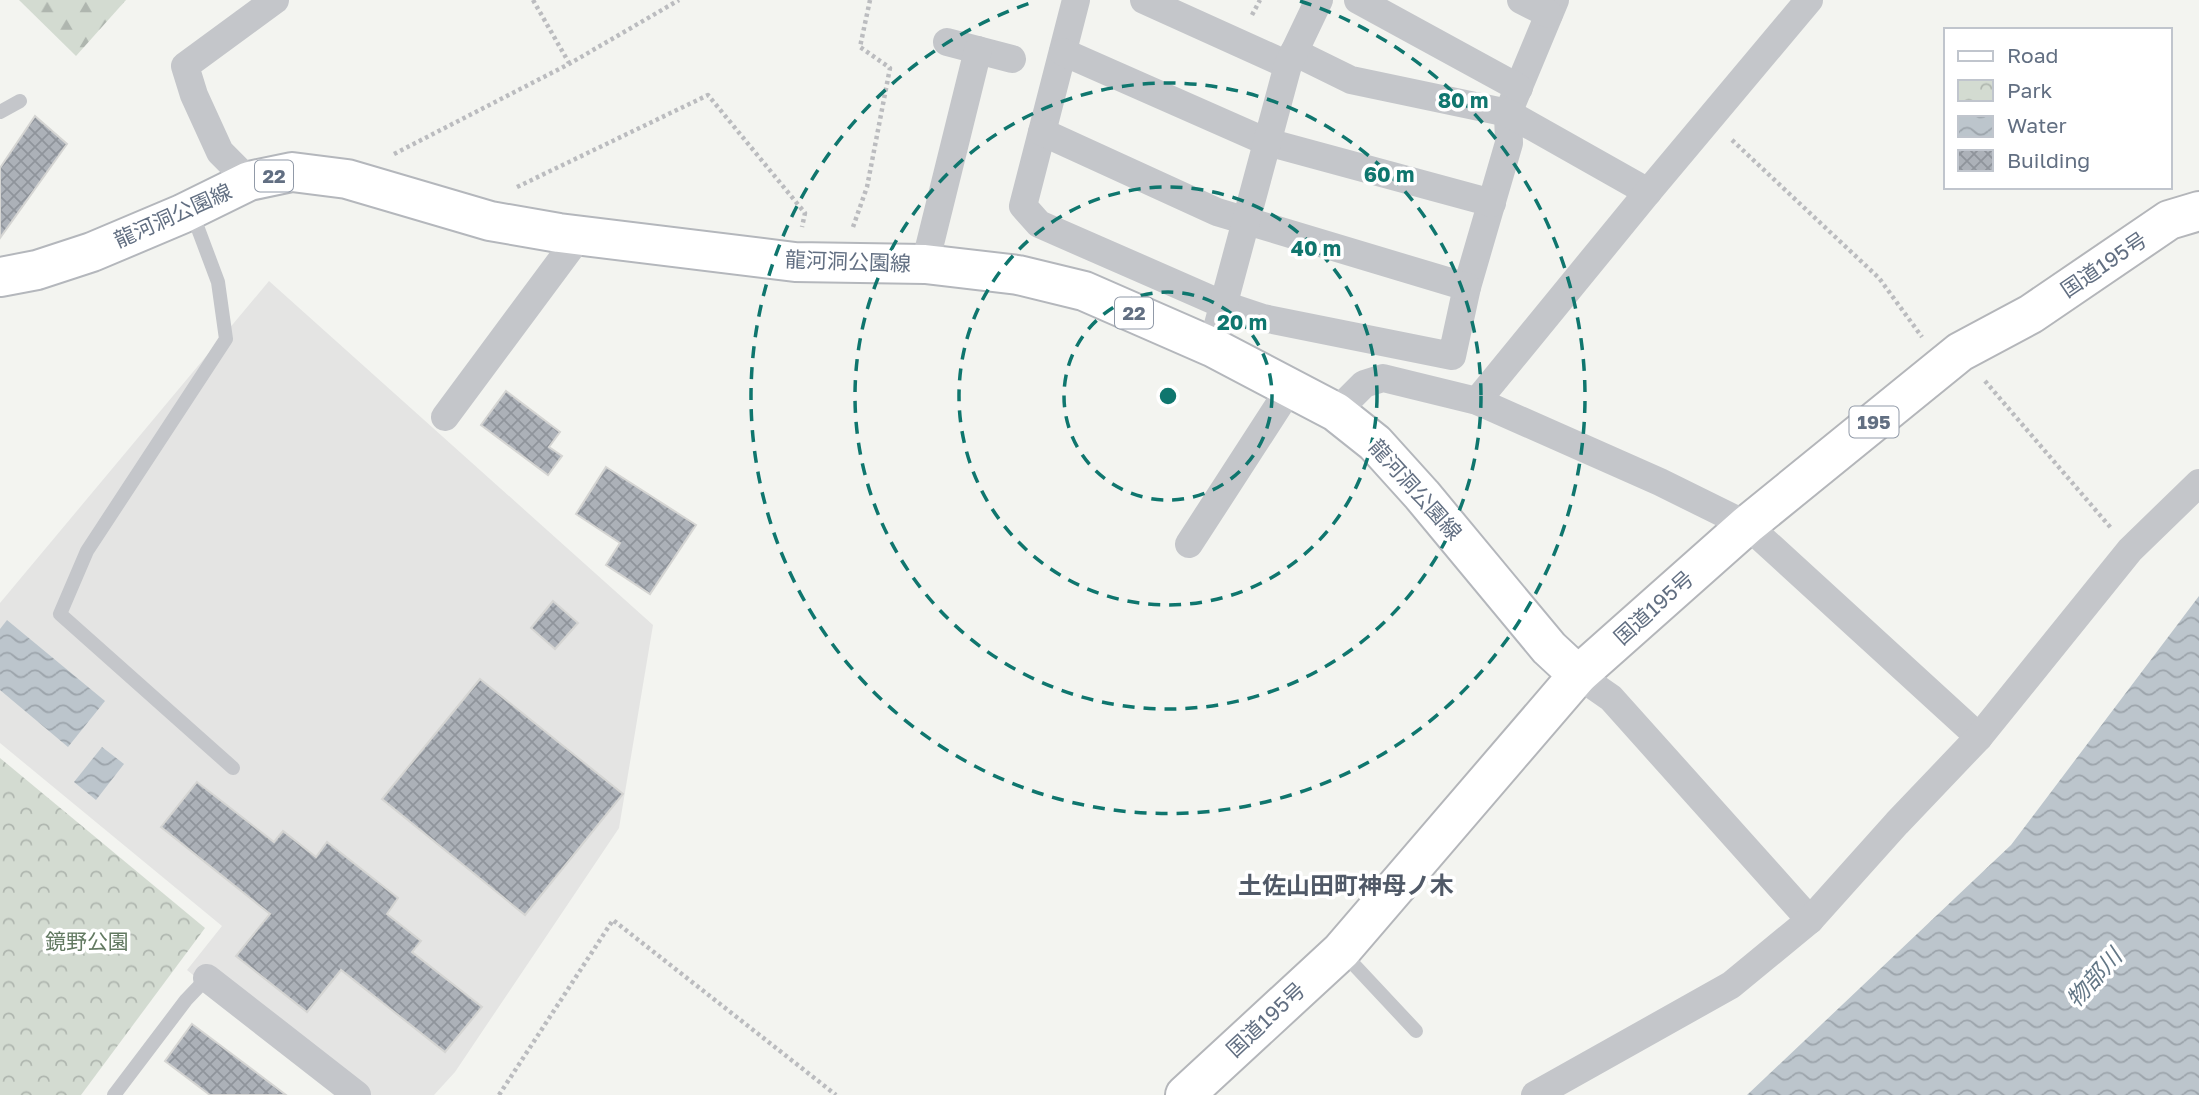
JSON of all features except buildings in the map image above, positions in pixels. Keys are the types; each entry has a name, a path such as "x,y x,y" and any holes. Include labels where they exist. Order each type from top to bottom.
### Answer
{"main road":[{"name":"龍河洞公園線","path":"0,277 37,270 92,252 191,210 249,181 292,172 347,179 490,221 580,235 795,262 925,264 1018,275 1084,291 1212,347 1336,412 1375,443 1422,495 1549,648 1578,675"},
{"name":"国道195号","path":"1185,1095 1341,951 1578,675 1747,525 1952,359 2031,314 2169,220 2199,211"}],"street":[{"path":"249,181 220,152 194,95 185,66 275,0"},
{"path":"1076,0 1023,206 1039,224 1224,305 1262,318 1452,356 1467,287 1509,143 1513,100 1552,7 1521,0"},
{"path":"1144,0 1351,80 1513,100"},
{"path":"1212,347 1291,58 1319,0"},
{"path":"1358,0 1513,100 1648,192"},
{"path":"1477,401 1809,0"},
{"path":"947,43 1012,59"},
{"path":"925,264 978,50"},
{"path":"1063,52 1267,142 1492,203"},
{"path":"1042,132 1217,212 1467,287"},
{"path":"444,417 580,235"},
{"path":"1336,412 1364,384 1383,378 1477,401 1660,481 1747,525 1979,737"},
{"path":"1189,544 1290,388"},
{"path":"1535,1095 1731,985 1810,920 1979,737 2130,550 2199,483"},
{"path":"1578,675 1611,698 1810,920"},
{"path":"207,978 357,1095"}],"lane":[{"path":"0,112 20,101"},
{"path":"191,210 218,282 226,339 87,551 60,614 233,768"},
{"path":"1341,951 1416,1031"},
{"path":"114,1095 186,1000 207,978"}],"path":[{"path":"533,0 569,64"},
{"path":"347,179 569,64 680,0"},
{"path":"840,264 867,187 890,68 860,47 870,0"},
{"path":"490,221 517,187 708,95 805,213 795,262"},
{"path":"1709,119 1879,278 2130,550"},
{"path":"499,1095 613,920 836,1095"}],"shaded area":[{"path":"269,281 653,625 619,828 455,1072 434,1095 342,1095 187,970 222,926 0,743 0,603"}],"green space":[{"path":"19,0 126,0 76,56"},
{"name":"鏡野公園","path":"0,758 205,928 81,1095 0,1095"}],"water":[{"name":"物部川","path":"2199,596 2199,1095 1747,1095 2011,845"},
{"path":"7,620 105,701 68,747 0,690 0,629"},
{"path":"102,747 124,764 96,800 74,782"}],"district":[{"name":"土佐山田町神母ノ木","path":"1346,886"}]}
